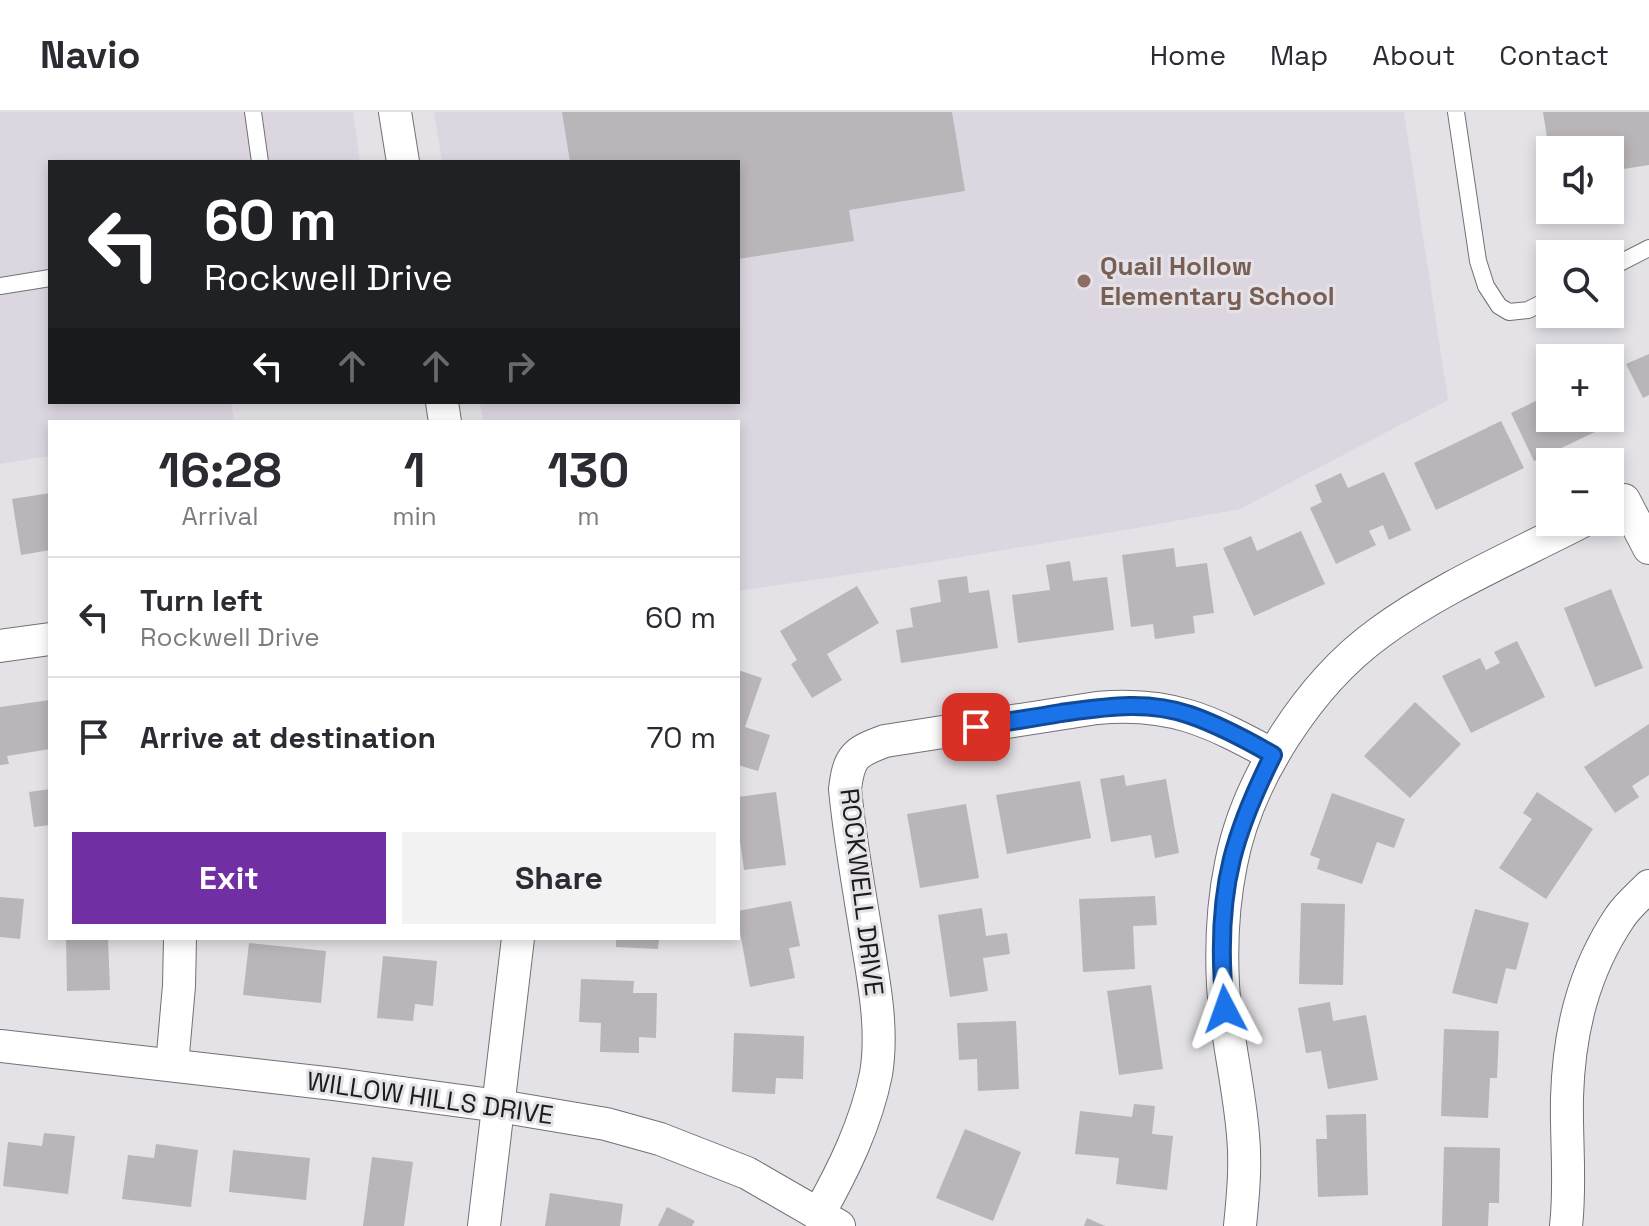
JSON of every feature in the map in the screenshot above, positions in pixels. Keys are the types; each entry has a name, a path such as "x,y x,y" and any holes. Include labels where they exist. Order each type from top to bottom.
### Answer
{"street":[{"path":"395,112 403,160"},
{"path":"1628,498 1649,548"},
{"path":"1240,1226 1244,1137 1223,985 1223,941 1231,862 1256,789 1273,755 1302,710 1336,669 1378,633 1425,602 1554,536"},
{"path":"0,646 48,639"},
{"name":"ROCKWELL DRIVE","path":"828,1220 839,1178 862,1122 876,1073 879,1027 845,789 847,768 860,750 885,741 1126,705 1188,714 1273,755"},
{"path":"1566,1226 1570,1046 1581,998 1598,955 1621,915 1649,886"},
{"path":"172,1065 180,940"},
{"path":"484,1226 518,940"},
{"name":"WILLOW HILLS DRIVE","path":"0,1046 334,1084 606,1124 660,1139 747,1173 828,1220"}],"lane":[{"path":"253,112 260,160"},
{"path":"1456,112 1478,261 1486,286 1499,306 1509,312 1536,306"},
{"path":"1624,261 1649,248"},
{"path":"0,286 48,278"}],"shaded area":[{"path":"0,112 353,112 360,160 48,160 48,404 231,404 234,420 48,420 48,456 0,464"},
{"name":"Quail Hollow Elementary School","path":"434,112 1404,112 1448,400 1240,509 900,567 740,591 740,420 483,420 480,404 740,404 740,160 442,160"}],"building":[{"path":"562,112 952,112 965,191 849,210 854,241 740,259 740,160 570,160"},
{"path":"1543,112 1649,112 1649,165 1624,169 1624,136 1547,136"},
{"path":"1649,354 1649,395 1643,398 1626,364"},
{"path":"1536,401 1536,432 1595,432 1561,448 1536,448 1534,461 1511,413"},
{"path":"1501,421 1524,468 1436,510 1414,463"},
{"path":"1384,472 1411,530 1389,540 1383,525 1369,531 1376,545 1336,564 1310,508 1322,502 1315,485 1341,473 1348,488"},
{"path":"48,493 48,550 21,555 12,499"},
{"path":"1301,531 1325,584 1254,616 1223,548 1251,536 1257,551"},
{"path":"1174,548 1176,567 1207,563 1214,613 1193,616 1195,633 1155,639 1153,624 1131,627 1122,555"},
{"path":"1070,561 1073,581 1107,577 1114,630 1018,643 1012,595 1050,590 1046,565"},
{"path":"967,576 969,593 989,590 998,648 901,663 896,630 913,627 910,608 941,602 938,580"},
{"path":"857,586 879,623 827,654 842,680 812,698 791,664 797,660 780,631"},
{"path":"1611,589 1643,668 1595,687 1564,608"},
{"path":"1517,641 1545,697 1471,733 1442,676 1480,658 1486,670 1500,663 1494,652"},
{"path":"740,671 762,678 745,727 770,735 758,771 740,766"},
{"path":"48,700 48,749 7,756 9,764 0,765 0,707"},
{"path":"1415,702 1461,744 1410,798 1364,756"},
{"path":"1649,724 1649,775 1632,786 1639,797 1615,813 1584,767"},
{"path":"1124,775 1126,786 1166,779 1179,853 1155,858 1151,835 1111,842 1100,779"},
{"path":"1080,781 1091,838 1007,854 996,795"},
{"path":"48,789 48,825 34,827 29,792"},
{"path":"776,792 786,865 744,870 740,841 740,797"},
{"path":"1537,792 1593,829 1546,899 1499,868 1532,819 1523,813"},
{"path":"1332,793 1405,819 1394,848 1377,842 1362,884 1317,869 1320,859 1310,855"},
{"path":"966,804 979,878 920,888 907,814"},
{"path":"1155,896 1157,925 1133,926 1135,969 1083,972 1079,899"},
{"path":"0,897 24,899 20,939 0,937"},
{"path":"791,901 800,946 789,948 795,978 750,987 740,933 740,911"},
{"path":"1301,903 1345,904 1343,985 1299,984"},
{"path":"982,908 986,936 1007,933 1010,954 983,958 988,991 950,997 938,915"},
{"path":"1475,909 1529,923 1516,970 1506,968 1497,1004 1452,993"},
{"path":"66,940 108,940 110,990 67,991"},
{"path":"616,940 659,940 658,949 616,947"},
{"path":"249,943 326,951 321,1003 243,995"},
{"path":"383,956 437,961 433,1006 415,1004 413,1021 377,1018"},
{"path":"581,979 634,981 633,993 657,993 656,1038 639,1037 639,1053 600,1052 601,1023 579,1022"},
{"path":"1151,985 1163,1069 1119,1075 1107,991"},
{"path":"1330,1002 1333,1021 1366,1015 1378,1080 1328,1089 1321,1051 1306,1053 1298,1008"},
{"path":"1016,1021 1019,1089 978,1091 977,1059 959,1060 957,1023"},
{"path":"1444,1029 1499,1031 1497,1078 1490,1078 1488,1118 1441,1116"},
{"path":"734,1033 804,1036 803,1079 776,1078 775,1094 732,1092"},
{"path":"1134,1104 1155,1106 1152,1134 1173,1136 1167,1190 1116,1184 1119,1158 1075,1154 1080,1111 1132,1117"},
{"path":"1366,1114 1368,1195 1318,1197 1316,1139 1327,1139 1326,1115"},
{"path":"965,1129 1021,1152 993,1221 936,1198"},
{"path":"44,1133 75,1136 68,1194 3,1186 8,1142 42,1146"},
{"path":"156,1144 198,1150 191,1207 122,1199 128,1155 154,1158"},
{"path":"1444,1147 1500,1148 1499,1203 1489,1203 1488,1226 1442,1226"},
{"path":"233,1150 310,1158 306,1200 229,1192"},
{"path":"372,1157 413,1162 404,1226 363,1226"},
{"path":"550,1193 623,1204 620,1226 545,1226"},
{"path":"667,1207 695,1221 692,1226 658,1226"},
{"path":"1087,1218 1105,1226 1084,1226"}],"place":[{"name":"Quail Hollow Elementary School","path":"1084,281"}],"route":[{"path":"976,727 1097,708 1126,705 1156,707 1188,714 1273,755 1256,789 1231,862 1223,941 1225,1009"}]}
